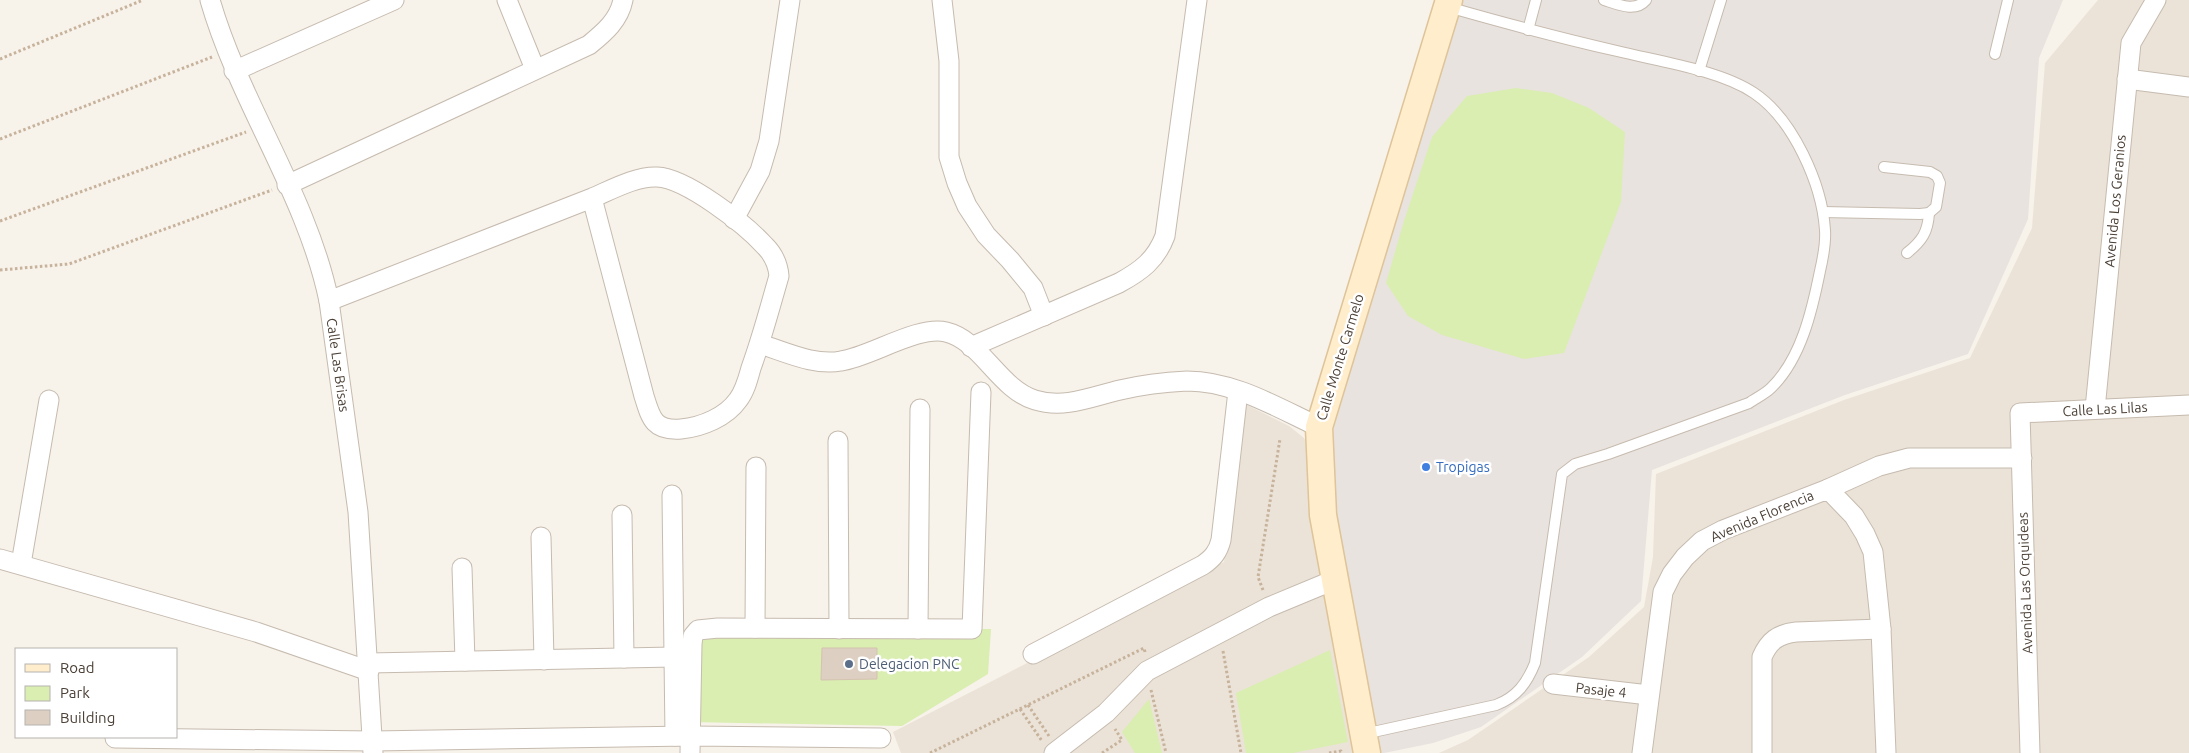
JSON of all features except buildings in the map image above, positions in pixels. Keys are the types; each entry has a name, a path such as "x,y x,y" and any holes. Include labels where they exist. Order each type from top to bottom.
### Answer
{"street":[{"name":"Calle Las Brisas","path":"210,0 234,71 261,127 318,258 329,301 358,512 373,747"},
{"path":"234,71 394,0"},
{"path":"506,0 535,69"},
{"path":"287,185 589,45 612,25 619,15 623,0"},
{"path":"734,219 760,170 769,141 790,0"},
{"path":"942,0 948,61 949,157 957,183 967,206 986,235 1034,288 1044,316"},
{"path":"971,347 1138,273 1150,263 1160,249 1165,236 1197,0"},
{"name":"Avenida Los Geranios","path":"2095,409 2131,43 2156,0"},
{"name":"Calle Monte Carmelo","path":"1365,744 1323,515 1319,428 1448,3"},
{"path":"2127,79 2189,86"},
{"path":"329,301 592,198 654,176 664,177 693,190 734,219 766,246 778,267 779,276 760,344 739,400 719,418 684,429 666,429 653,421 644,396 592,198"},
{"path":"760,344 817,362 829,362 857,357 931,331 945,331 960,338 994,371 1019,392 1033,400 1055,404 1082,400 1121,390 1188,381 1221,386 1250,395 1319,428"},
{"path":"1033,654 1212,558 1218,550 1221,540 1238,391"},
{"path":"685,741 693,636 698,630 705,628 972,629 981,392"},
{"path":"21,564 50,400"},
{"name":"Calle Las Lilas","path":"2020,413 2189,404"},
{"path":"918,629 920,410"},
{"name":"Avenida Las Orquideas","path":"2020,413 2030,753"},
{"path":"838,441 839,629"},
{"path":"1828,489 1879,466 1909,458 2022,458"},
{"path":"755,628 756,467"},
{"name":"Avenida Florencia","path":"1642,753 1663,592 1672,574 1685,557 1702,541 1723,530 1828,489 1854,516 1866,534 1873,552 1881,628 1886,753"},
{"path":"672,495 674,657 685,741"},
{"path":"622,515 624,658"},
{"path":"541,537 544,660"},
{"path":"0,559 247,629 369,667 465,661 674,657"},
{"path":"462,568 465,661"},
{"path":"1054,753 1106,713 1147,671 1269,608 1334,580"},
{"path":"1762,753 1762,657 1774,638 1796,632 1881,628"},
{"name":"Pasaje 4","path":"1553,684 1650,695"},
{"path":"114,738 373,747 881,738"}],"lane":[{"path":"1528,30 1536,0"},
{"path":"1604,0 1634,7 1646,0"},
{"path":"1699,71 1721,0"},
{"path":"1995,54 2008,0"},
{"path":"1365,744 1496,706 1507,701 1521,689 1535,662 1562,474 1575,464 1749,403 1770,390 1784,374 1796,351 1809,318 1823,258 1825,232 1819,194 1802,154 1788,129 1771,107 1753,92 1699,71 1528,30 1448,3"},
{"path":"1823,212 1929,213 1936,207 1940,183 1936,176 1930,172 1884,167"},
{"path":"1907,253 1920,242 1927,232 1929,213"}],"path":[{"path":"0,59 144,0"},
{"path":"0,139 227,51"},
{"path":"0,221 261,127"},
{"path":"0,270 69,264 287,185"},
{"path":"1269,608 1258,578 1280,439"},
{"path":"1220,633 1241,753"},
{"path":"930,753 1135,653"},
{"path":"1147,671 1166,753"},
{"path":"1020,709 1042,741 1048,740 1049,736 1028,705"},
{"path":"1102,753 1122,740 1106,713"},
{"path":"1329,753 1341,751 1342,753"}],"shaded area":[{"path":"1449,0 2063,0 2039,58 2028,219 1968,354 1845,395 1652,470 1641,601 1582,657 1481,727 1433,743 1384,753 1367,753 1319,427"},
{"path":"2098,0 2189,0 2189,753 1439,753 1468,740 1589,657 1644,607 1653,557 1656,474 1844,400 1970,358 2032,228 2045,63"},
{"path":"1241,402 1289,426 1304,438 1311,451 1362,753 901,753 893,732 1224,562"}],"green space":[{"path":"1516,88 1552,93 1589,108 1625,132 1621,202 1564,353 1524,359 1442,335 1408,316 1386,283 1432,137 1467,96"},
{"path":"718,628 991,629 988,674 902,726 691,722 692,644"},
{"path":"1330,650 1348,742 1293,753 1246,753 1236,693"},
{"path":"1149,699 1162,753 1135,753 1122,732"}],"place":[{"name":"Tropigas","path":"1426,467"},
{"name":"Delegacion PNC","path":"849,664"}]}
